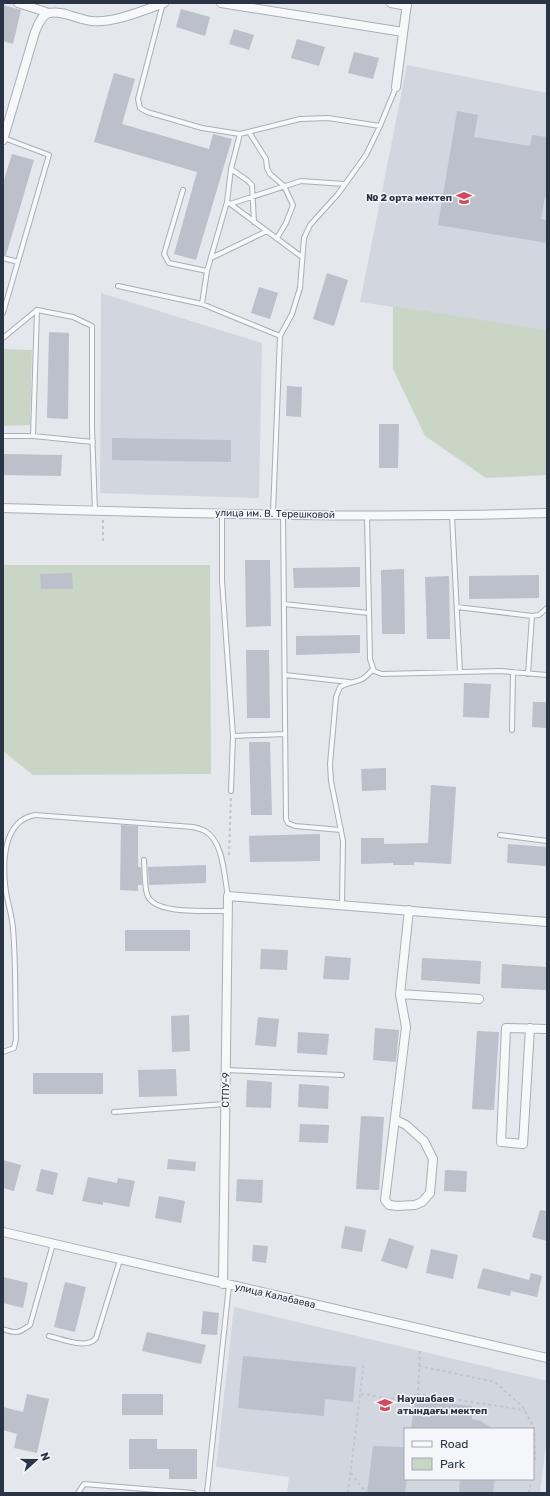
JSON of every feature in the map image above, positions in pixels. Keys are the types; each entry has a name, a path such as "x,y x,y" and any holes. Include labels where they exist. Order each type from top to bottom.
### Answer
{"street":[{"path":"18,3 49,13 64,14 92,21 123,18 164,3"},
{"path":"220,3 403,32"},
{"path":"391,3 407,4 396,87"},
{"path":"3,139 35,32 42,18 49,13"},
{"name":"улица им. В. Терешковой","path":"3,508 99,511 452,516 547,513"},
{"path":"228,896 342,904 547,922"},
{"name":"СТПУ-9","path":"226,1284 228,896"},
{"path":"396,1120 406,1125 424,1141 433,1159 430,1193 422,1202 415,1205 389,1205 385,1200 396,1120 406,1026 400,994 409,910"},
{"path":"400,994 479,1000"},
{"path":"530,1028 523,1144 500,1142 506,1028 530,1028 547,1029"},
{"name":"улица Калабаева","path":"3,1232 547,1358"}],"lane":[{"path":"164,3 137,103 140,108 147,112 202,128 240,134 300,119 328,118 380,126"},
{"path":"273,513 280,336 292,314 300,288 304,238 310,225 333,200 366,155 396,87"},
{"path":"249,132 266,159 267,168 270,174 284,186 293,205 286,223 277,238"},
{"path":"240,134 231,169 228,203 207,271 201,298 202,304 203,307 280,336"},
{"path":"3,139 49,156 3,313"},
{"path":"231,169 248,180 253,190 254,222"},
{"path":"228,203 301,181 344,184"},
{"path":"183,190 164,254 165,258 169,262 207,271"},
{"path":"228,203 302,257"},
{"path":"211,258 267,231"},
{"path":"3,258 18,262"},
{"path":"118,286 202,304"},
{"path":"3,338 37,310"},
{"path":"33,436 37,310"},
{"path":"37,310 73,317 92,326 93,442 99,511"},
{"path":"3,436 33,436 93,442"},
{"path":"222,513 222,582 233,736 231,791"},
{"path":"283,514 285,734 288,823 295,826 341,830"},
{"path":"367,515 370,659 373,668 377,673 513,672 547,675"},
{"path":"452,516 460,672"},
{"path":"284,604 369,613"},
{"path":"457,607 532,616 539,615 547,608"},
{"path":"528,674 532,616"},
{"path":"342,904 343,841 331,781 330,764 336,697 340,687 349,682 363,679 373,668"},
{"path":"512,730 513,672"},
{"path":"285,676 349,682"},
{"path":"233,736 285,734"},
{"path":"3,1052 14,1048 16,1038 13,928 4,872 9,836 15,825 22,819 35,815 193,827 199,829 212,837 218,848 228,896"},
{"path":"500,835 547,841"},
{"path":"144,860 147,895 154,904 167,909 229,911"},
{"path":"226,1070 342,1075"},
{"path":"114,1112 226,1104"},
{"path":"3,1329 14,1333 22,1331 30,1325 53,1244"},
{"path":"49,1336 86,1344 93,1342 96,1338 120,1260"},
{"path":"208,1493 226,1284"},
{"path":"78,1493 84,1484 193,1493"}],"path":[{"path":"99,511 103,542"},
{"path":"229,858 231,791"},
{"path":"418,1394 420,1351"},
{"path":"348,1493 364,1362"},
{"path":"419,1366 495,1382 525,1410 534,1428 534,1464"},
{"path":"360,1394 403,1400 418,1394 525,1410"},
{"path":"350,1472 366,1493"},
{"path":"529,1493 531,1480"}],"shaded area":[{"name":"№ 2 орта мектеп","path":"407,65 547,93 547,330 360,302"},
{"path":"101,293 262,343 259,498 100,493"},
{"name":"Наушабаев атындағы мектеп","path":"234,1307 547,1381 547,1437 540,1493 287,1493 289,1477 216,1467"}],"green space":[{"path":"393,306 547,330 547,475 486,478 425,436 393,369"},
{"path":"3,349 32,350 30,425 3,426"},
{"path":"3,565 210,565 211,774 33,775 3,751"}],"building":[{"path":"3,5 21,10 13,44 3,41"},
{"path":"181,9 210,17 205,36 176,27"},
{"path":"234,29 254,35 249,50 229,44"},
{"path":"297,39 325,47 319,66 291,58"},
{"path":"354,52 379,58 373,79 348,73"},
{"path":"114,73 135,79 122,124 209,149 213,134 232,139 196,260 174,254 197,172 94,142"},
{"path":"457,111 478,115 474,137 530,146 532,135 547,137 547,197 545,197 541,219 547,220 547,243 438,225"},
{"path":"12,154 34,160 6,255 3,255 3,183"},
{"path":"327,273 348,280 334,326 313,319"},
{"path":"259,287 278,293 270,319 251,313"},
{"path":"49,332 69,333 68,419 47,418"},
{"path":"287,386 302,387 301,417 286,416"},
{"path":"379,424 399,424 398,468 379,468"},
{"path":"112,438 231,440 231,462 112,460"},
{"path":"3,454 62,455 61,476 3,475"},
{"path":"245,560 270,560 271,626 246,627"},
{"path":"360,567 360,587 294,588 293,568"},
{"path":"404,569 405,634 382,634 381,570"},
{"path":"72,573 73,589 41,589 40,574"},
{"path":"539,575 539,598 469,599 469,576"},
{"path":"449,576 450,639 427,639 425,577"},
{"path":"360,635 360,653 296,655 296,636"},
{"path":"246,650 269,650 270,718 247,718"},
{"path":"464,683 491,684 489,718 463,717"},
{"path":"533,702 547,702 547,728 532,727"},
{"path":"249,742 270,742 272,815 251,815"},
{"path":"386,768 386,790 362,791 361,769"},
{"path":"431,785 456,787 451,864 414,862 414,865 393,865 393,863 361,864 361,838 384,838 384,844 428,843"},
{"path":"121,825 138,826 138,867 141,867 142,885 138,885 138,891 120,890"},
{"path":"320,834 320,861 250,862 249,836"},
{"path":"508,844 547,847 547,866 507,863"},
{"path":"206,865 206,883 149,885 148,867"},
{"path":"125,930 190,930 190,951 125,951"},
{"path":"261,949 288,950 287,970 260,969"},
{"path":"325,956 351,958 349,980 323,979"},
{"path":"422,958 481,961 480,984 421,980"},
{"path":"502,964 547,967 547,990 501,988"},
{"path":"189,1015 190,1051 172,1052 171,1016"},
{"path":"258,1017 279,1019 276,1047 255,1045"},
{"path":"375,1028 399,1030 396,1062 373,1060"},
{"path":"477,1031 499,1032 494,1110 472,1109"},
{"path":"298,1032 329,1034 327,1055 297,1053"},
{"path":"176,1069 177,1096 139,1097 138,1070"},
{"path":"33,1073 103,1073 103,1094 33,1094"},
{"path":"247,1080 272,1082 271,1108 246,1107"},
{"path":"299,1084 329,1086 328,1109 298,1107"},
{"path":"361,1116 384,1117 379,1190 356,1189"},
{"path":"300,1124 329,1125 328,1143 299,1142"},
{"path":"168,1159 196,1162 195,1171 167,1169"},
{"path":"3,1160 21,1165 14,1191 3,1188"},
{"path":"41,1169 58,1173 53,1195 36,1191"},
{"path":"445,1170 467,1171 466,1192 444,1191"},
{"path":"88,1177 117,1183 118,1178 135,1181 129,1207 103,1202 103,1205 82,1201"},
{"path":"237,1179 263,1180 262,1203 236,1201"},
{"path":"159,1196 185,1201 181,1223 155,1218"},
{"path":"540,1210 547,1211 547,1241 532,1237"},
{"path":"345,1226 366,1230 362,1252 341,1248"},
{"path":"389,1238 414,1246 407,1269 381,1261"},
{"path":"253,1245 268,1246 266,1263 252,1261"},
{"path":"431,1249 458,1255 453,1279 426,1273"},
{"path":"483,1268 529,1280 531,1273 542,1276 537,1297 511,1291 510,1296 477,1288"},
{"path":"3,1277 28,1283 23,1308 3,1303"},
{"path":"65,1282 86,1287 75,1332 54,1327"},
{"path":"203,1311 219,1313 217,1335 201,1334"},
{"path":"147,1332 206,1345 201,1364 142,1351"},
{"path":"243,1356 356,1367 353,1402 325,1399 324,1416 238,1408"},
{"path":"27,1394 49,1399 37,1453 14,1448 17,1434 3,1430 3,1407 23,1412"},
{"path":"122,1394 163,1394 163,1415 122,1415"},
{"path":"415,1400 472,1406 472,1419 480,1421 492,1428 411,1428"},
{"path":"129,1439 157,1439 157,1449 197,1449 197,1479 169,1479 169,1469 129,1469"},
{"path":"373,1446 404,1447 404,1480 407,1480 405,1493 367,1493"},
{"path":"460,1480 495,1480 493,1493 459,1493"}],"place":[{"name":"№ 2 орта мектеп","path":"464,198"},
{"name":"Наушабаев атындағы мектеп","path":"385,1405"}]}
